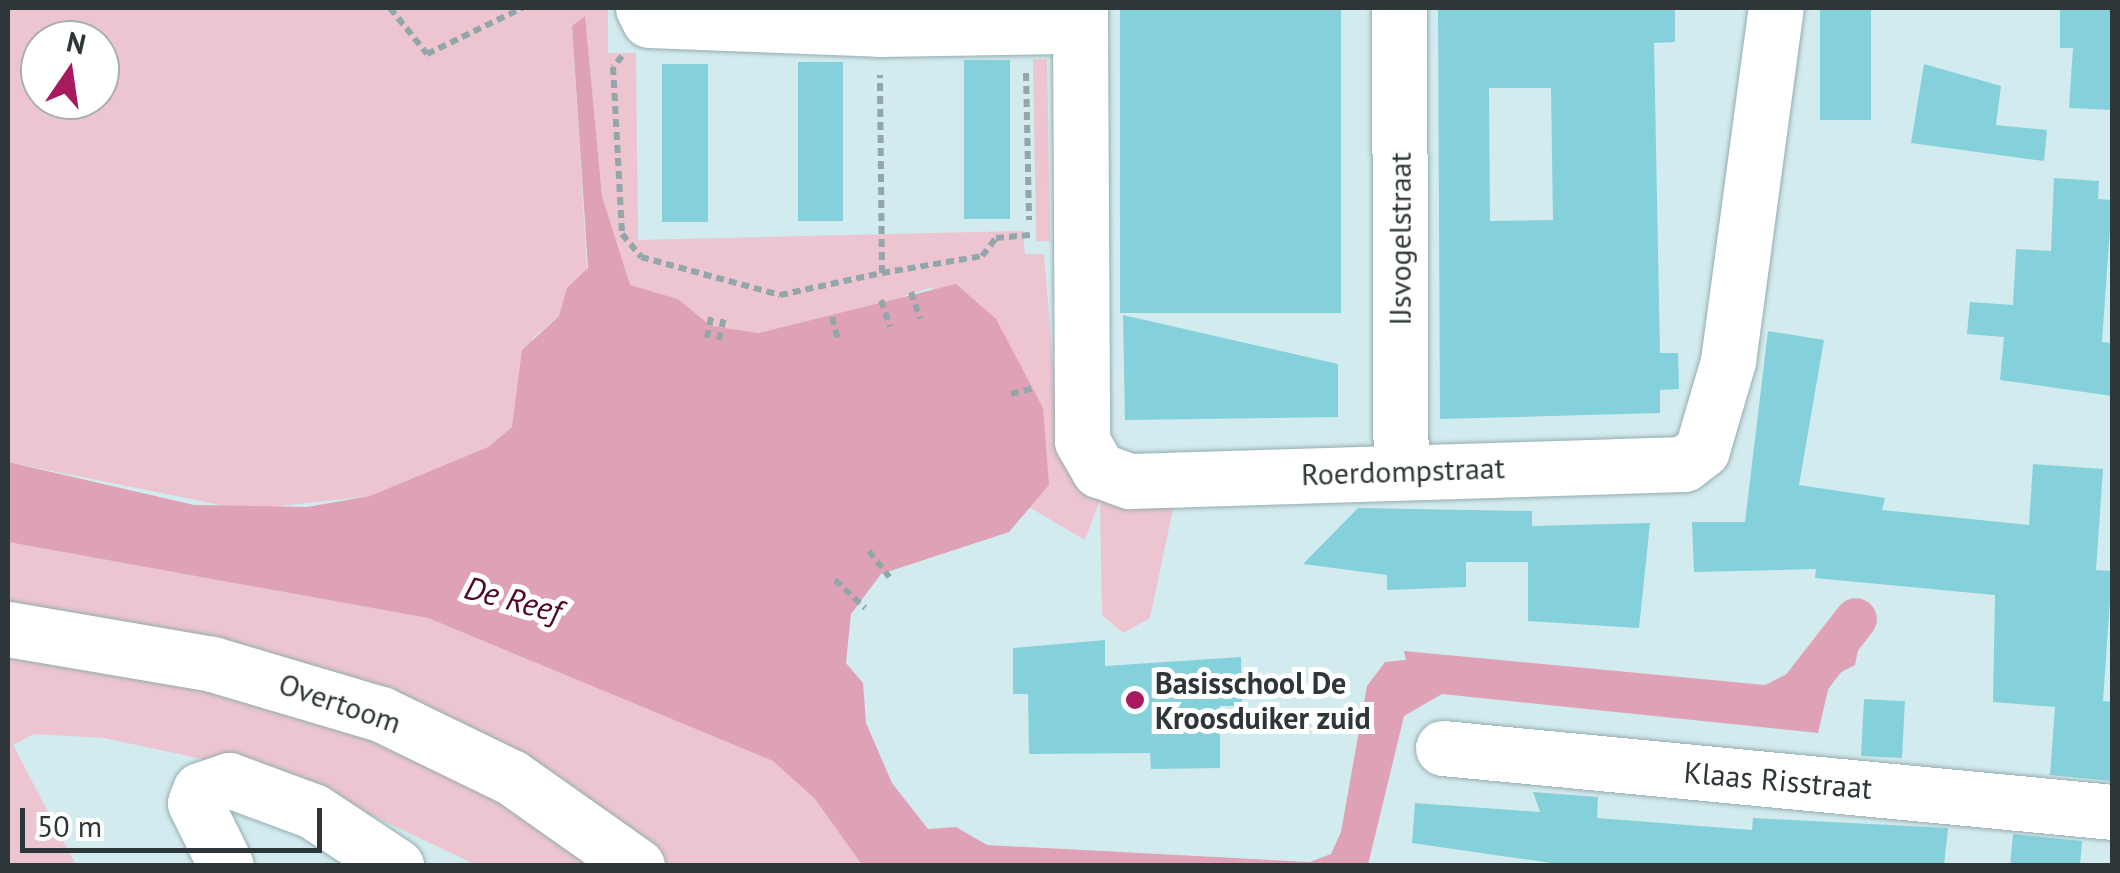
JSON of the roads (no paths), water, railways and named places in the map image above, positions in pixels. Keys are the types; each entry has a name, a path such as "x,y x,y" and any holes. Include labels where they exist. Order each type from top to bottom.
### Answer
{"street":[{"name":"IJsvogelstraat","path":"1399,8 1401,470"},
{"name":"Roerdompstraat","path":"1080,17 1082,441 1100,470 1130,480 1684,464 1702,450 1728,362 1776,8"},
{"path":"646,14 880,29 967,18 1080,17"},
{"name":"Overtoom","path":"8,630 212,664 381,714 511,777 637,866"},
{"name":"Klaas Risstraat","path":"1444,748 2112,812"},
{"path":"226,866 194,803 200,790 229,780 313,811 396,866"}],"water":[{"name":"De Reef","path":"585,16 602,196 630,285 678,299 711,326 759,333 956,284 996,319 1043,408 1049,485 1009,532 881,574 851,614 846,663 863,683 866,723 892,783 928,829 956,827 987,845 1310,862 1331,854 1341,832 1367,686 1385,662 1406,660 1404,651 1765,685 1835,650 1866,610 1855,665 1831,677 1818,733 1442,694 1404,716 1368,865 862,865 815,799 773,761 428,618 8,542 8,462 194,505 307,507 370,496 488,447 512,427 522,350 559,316 567,288 588,268 572,26"}],"waterway":[{"path":"1803,687 1856,619"}],"place":[{"name":"Basisschool De Kroosduiker zuid","path":"1135,700"}]}
